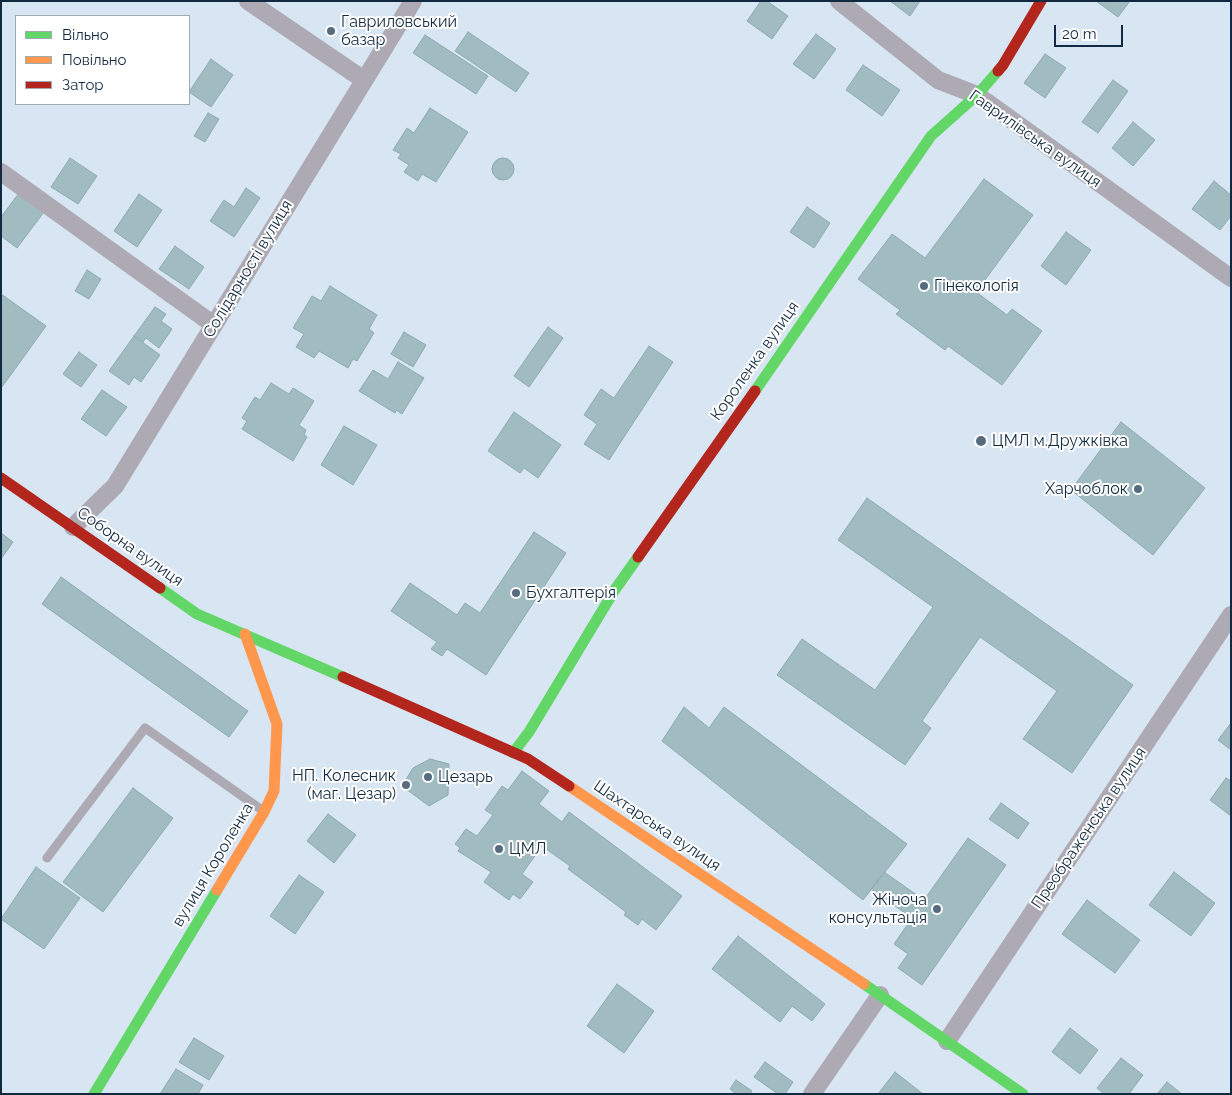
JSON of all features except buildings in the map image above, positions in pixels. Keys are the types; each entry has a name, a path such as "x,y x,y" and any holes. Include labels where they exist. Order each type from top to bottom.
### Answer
{"street":[{"path":"248,1 364,80"},
{"name":"Солідарності вулиця","path":"72,527 115,486 413,1"},
{"name":"Гаврилівська вулиця","path":"839,1 938,80 977,95 1231,278"},
{"name":"Короленка вулиця","path":"513,753 529,732 614,590 760,384 926,144 932,136 977,95 1004,65 1041,1"},
{"path":"1,172 214,325"},
{"name":"Соборна вулиця","path":"1,478 197,614 245,634"},
{"name":"Преображенська вулиця","path":"947,1041 1231,615"},
{"name":"Шахтарська вулиця","path":"245,634 528,759 947,1041 1001,1084 1023,1094"},
{"name":"вулиця Короленка","path":"94,1094 264,812 274,791 277,724 245,634"},
{"path":"812,1094 880,995"}],"lane":[{"path":"47,858 145,728 264,812"}],"traffic: fast":[{"path":"755,391 931,136 977,95 998,71"},
{"path":"513,753 529,732 614,591 638,557"},
{"path":"160,588 197,614 343,677"},
{"path":"94,1094 217,890"},
{"path":"864,984 1023,1094"}],"traffic: slow":[{"path":"217,890 264,812 274,791 277,724 245,634"},
{"path":"569,786 864,984"}],"traffic: jam":[{"path":"998,71 1041,1"},
{"path":"638,557 755,391"},
{"path":"1,478 160,588"},
{"path":"343,677 528,759 569,786"}],"place":[{"name":"Гавриловський базар","path":"331,31"},
{"name":"Гінекологія","path":"924,286"},
{"name":"ЦМЛ м.Дружківка","path":"981,441"},
{"name":"Харчоблок","path":"1138,489"},
{"name":"Бухгалтерія","path":"516,593"},
{"name":"Цезарь","path":"428,777"},
{"name":"НП. Колесник (маг. Цезар)","path":"406,785"},
{"name":"ЦМЛ","path":"499,849"},
{"name":"Жіноча консультація","path":"937,909"}]}
